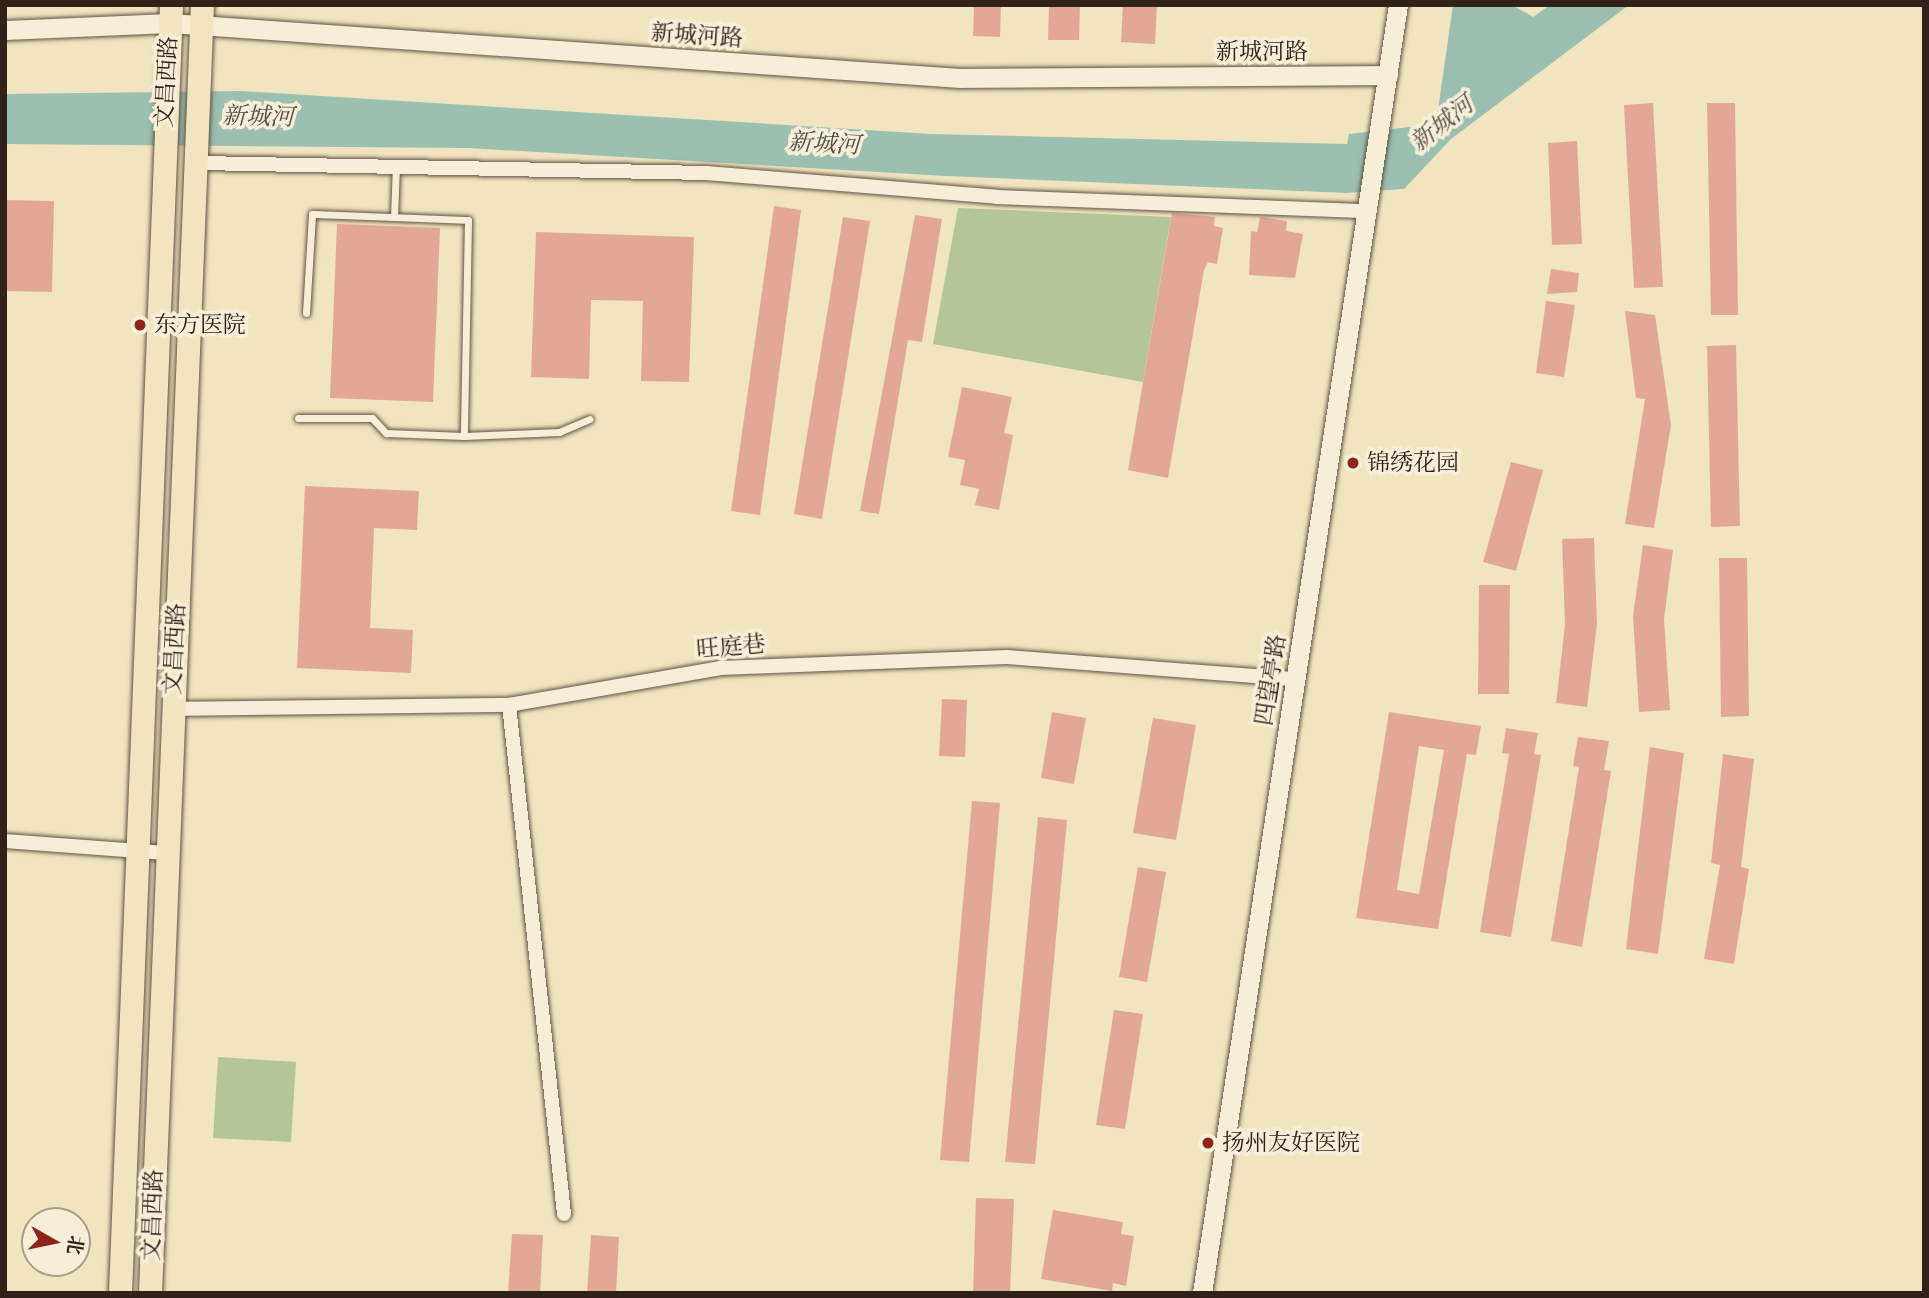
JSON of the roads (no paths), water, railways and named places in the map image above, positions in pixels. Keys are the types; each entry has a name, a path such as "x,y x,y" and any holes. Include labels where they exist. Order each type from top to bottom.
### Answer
{"main road":[{"name":"文昌西路","path":"120,1293 171,14"},
{"name":"文昌西路","path":"150,1293 172,709 200,157 202,17"}],"street":[{"name":"四望亭路","path":"1202,1293 1398,5"},
{"name":"新城河路","path":"5,30 171,14 961,78 1388,75"},
{"path":"200,157 707,173 996,197 1369,202"},
{"name":"旺庭巷","path":"172,709 509,705 720,668 1007,657 1296,679"},
{"path":"509,705 564,1214"},
{"path":"5,841 166,853"}],"lane":[{"path":"394,218 396,163"},
{"path":"306,313 312,215 468,220 464,436"},
{"path":"298,418 372,418 386,433 464,436 559,432 589,419"}],"water":[{"name":"新城河","path":"1453,5 1512,5 1533,17 1550,5 1629,5 1451,139 1404,189 1346,193 946,176 468,148 5,144 5,94 241,91 931,134 1347,144 1349,134 1436,124"}],"place":[{"name":"东方医院","path":"140,325"},
{"name":"锦绣花园","path":"1353,463"},
{"name":"扬州友好医院","path":"1208,1143"}]}
